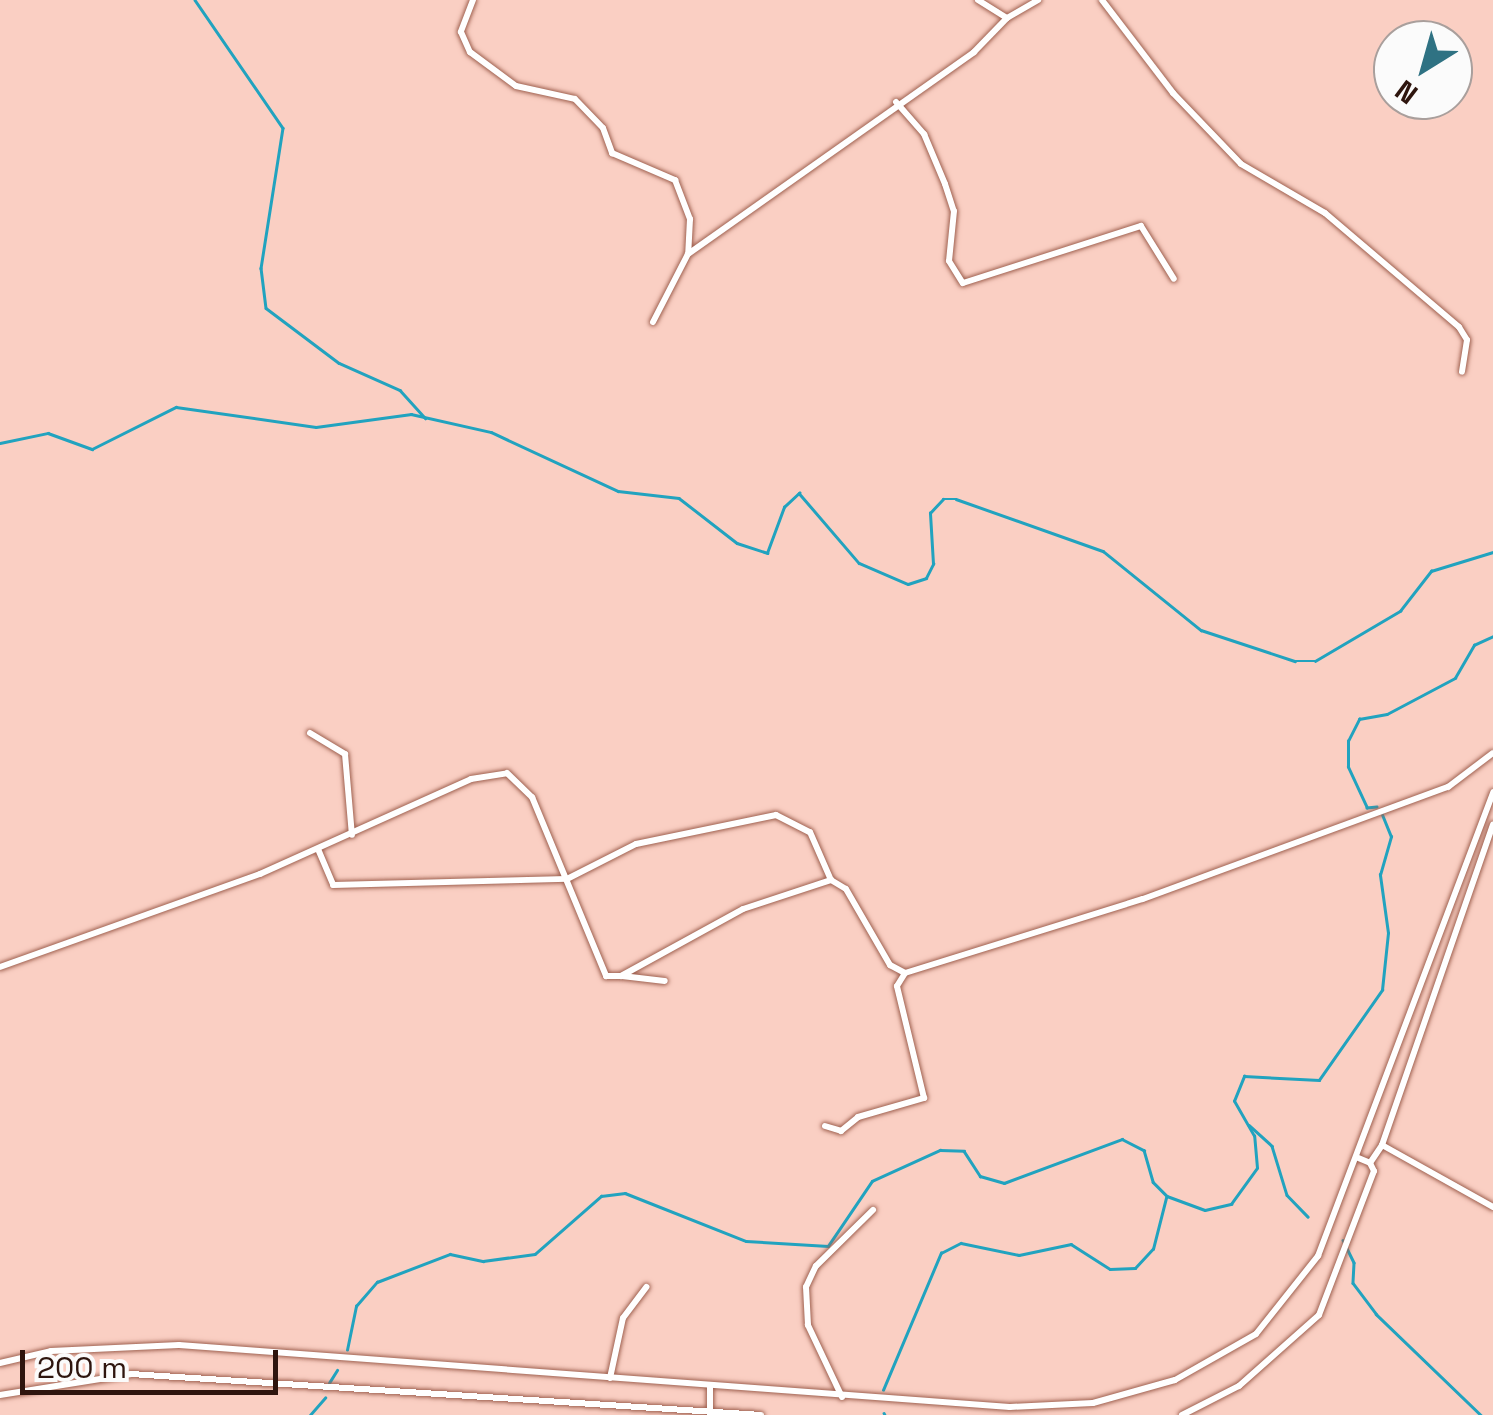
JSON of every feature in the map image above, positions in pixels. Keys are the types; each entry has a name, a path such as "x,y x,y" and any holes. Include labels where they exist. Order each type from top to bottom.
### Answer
{"street":[{"path":"473,0 461,32 470,52 516,86 575,99 603,128 612,153 675,180 690,218 688,254 653,322"},
{"path":"978,0 1007,18"},
{"path":"688,254 896,102 974,52 1007,18 1038,0"},
{"path":"1102,0 1173,93 1242,164 1325,214 1459,328 1466,340 1462,372"},
{"path":"896,102 924,134 945,184 954,211 950,260 963,283 1142,226 1174,279"},
{"path":"310,733 345,754 352,835"},
{"path":"825,1126 841,1131 858,1117 924,1098 897,986 906,973 1144,898 1448,788 1493,753"},
{"path":"0,967 318,850 471,779 507,773 532,797 599,968 621,976 665,981"},
{"path":"0,1363 50,1351 179,1344 842,1397 1093,1404 1215,1363 1276,1315 1301,1283 1356,1157 1493,792"},
{"path":"318,850 333,885 566,879 636,844 776,815 810,832 831,880 846,889 890,966 906,973"},
{"path":"1182,1415 1239,1386 1319,1315 1368,1189 1370,1163 1382,1145 1493,824"},
{"path":"621,976 710,924 831,880"},
{"path":"1382,1145 1493,1207"},
{"path":"1356,1157 1370,1163"},
{"path":"842,1397 808,1325 806,1287 816,1266 872,1210"},
{"path":"610,1378 623,1318 646,1287"},
{"path":"0,1395 130,1374 761,1415"},
{"path":"710,1386 710,1412"}],"waterway":[{"path":"195,0 283,128 261,268 266,308 339,363 400,390 425,418"},
{"path":"0,443 48,433 92,449 176,407 316,427 411,414 491,432 618,491 679,498 737,543 767,553 784,507 799,493 859,563 908,584 926,578 933,564 930,513 943,499 956,499 1103,551 1201,630 1295,661 1315,661 1400,611 1431,571 1493,552"},
{"path":"1377,807 1367,808 1348,767 1348,741 1359,719 1387,714 1455,678 1474,645 1493,636"},
{"path":"347,1350 356,1306 377,1282 450,1254 483,1261 535,1254 601,1196 625,1193 746,1241 828,1246 872,1181 940,1150 964,1151 980,1176 1004,1183 1122,1139 1144,1150 1153,1182 1167,1196 1205,1210 1231,1204 1257,1168 1254,1136 1234,1101 1244,1076 1319,1080 1382,990 1388,933 1380,875 1391,837 1382,815"},
{"path":"1249,1125 1272,1146 1287,1195 1308,1217"},
{"path":"883,1390 941,1253 961,1243 1019,1255 1071,1244 1110,1269 1135,1268 1153,1249 1166,1198"},
{"path":"1343,1240 1354,1263 1353,1283 1376,1314 1481,1415"},
{"path":"329,1383 337,1370"},
{"path":"310,1415 325,1398"}]}
